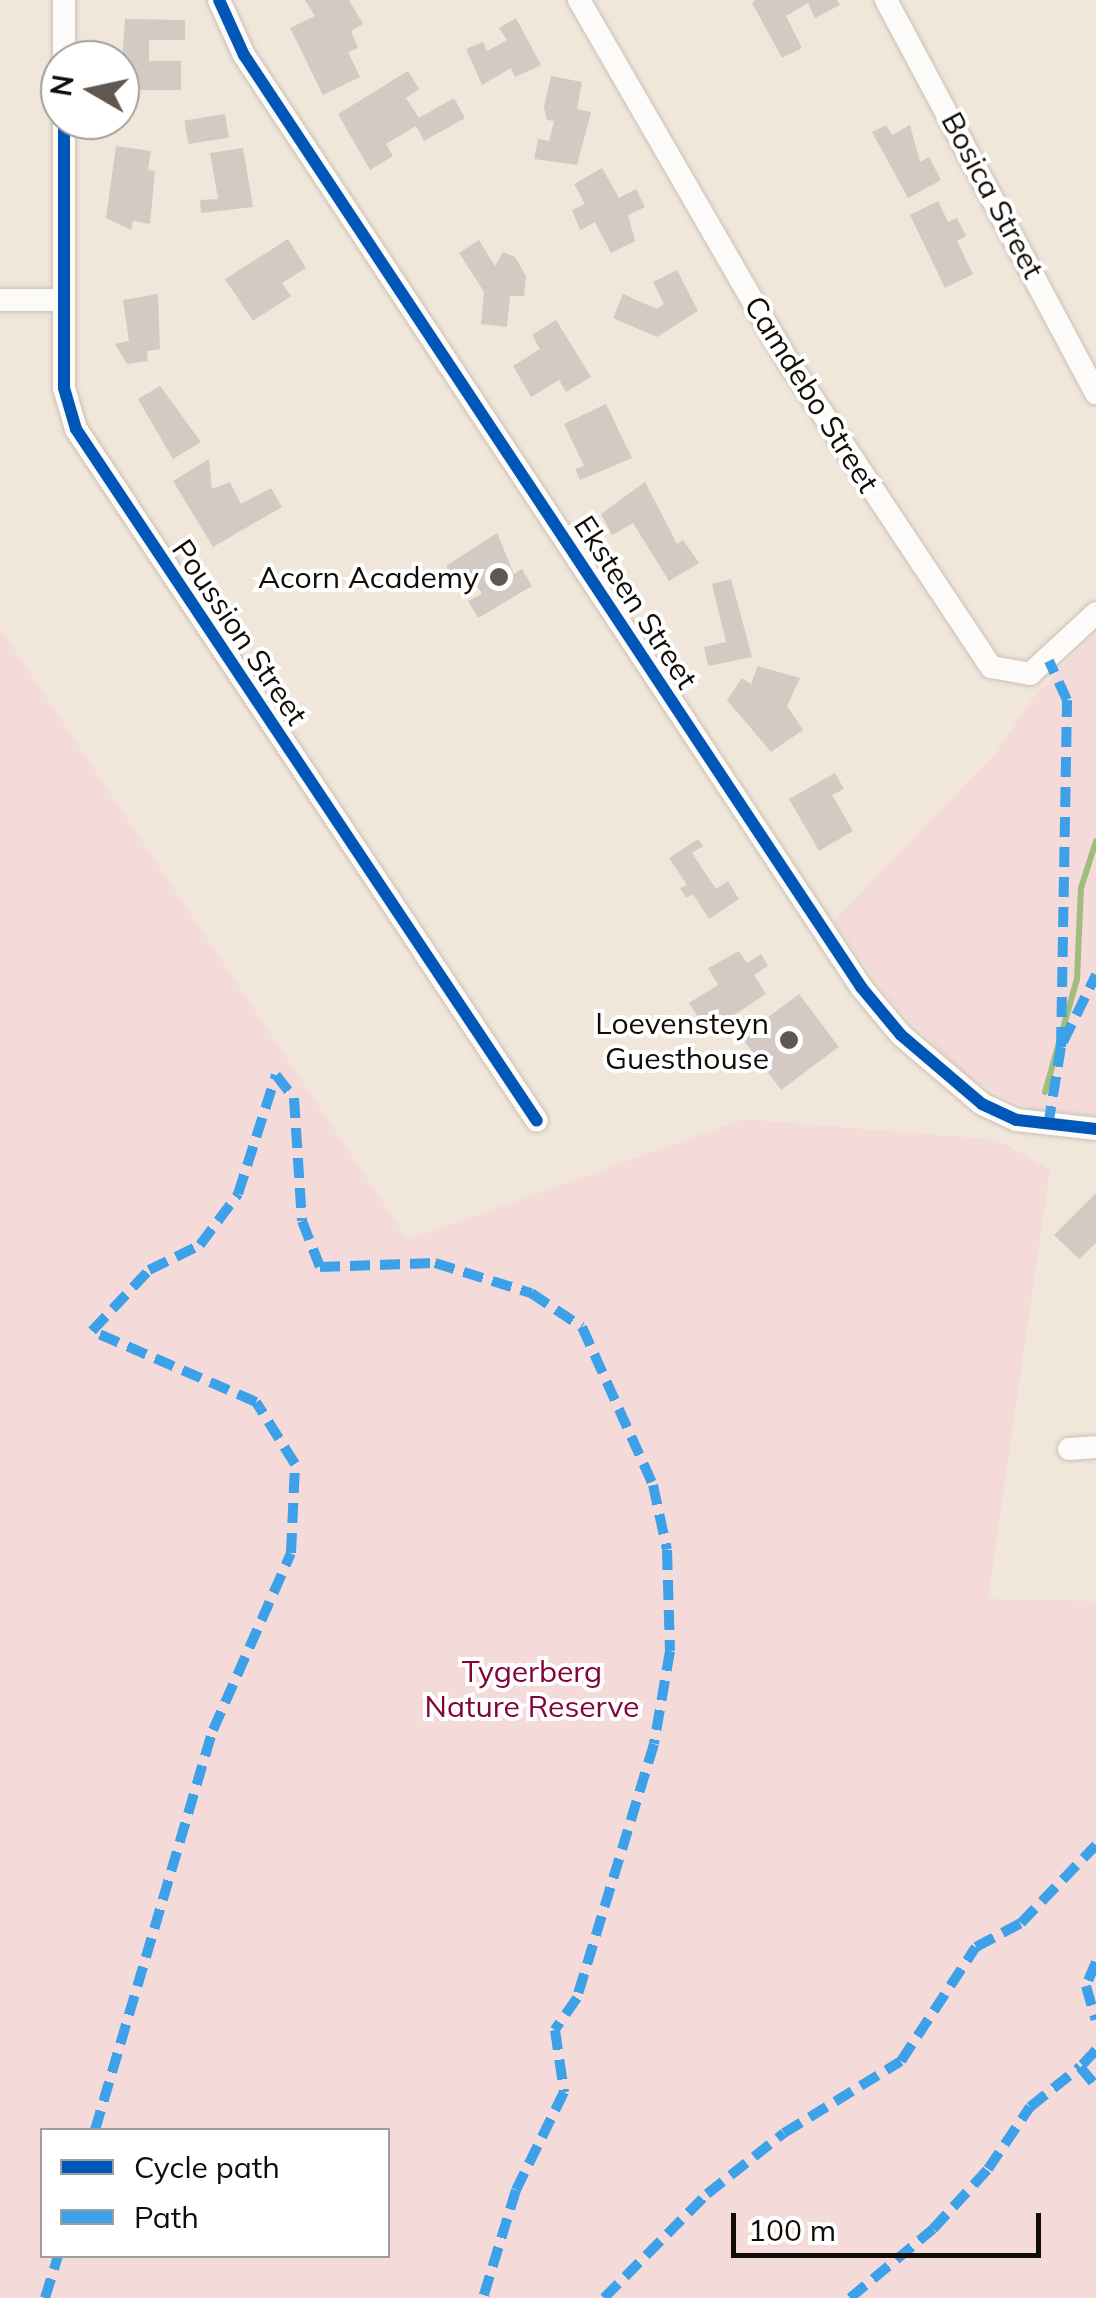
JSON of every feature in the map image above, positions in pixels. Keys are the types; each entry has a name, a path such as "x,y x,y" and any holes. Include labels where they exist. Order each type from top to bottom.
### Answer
{"street":[{"path":"64,0 64,40"},
{"name":"Eksteen Street","path":"219,0 244,55 861,987 901,1035 982,1104 1017,1120 1096,1129"},
{"name":"Camdebo Street","path":"578,0 789,364 992,667 1030,674 1096,612"},
{"name":"Bosica Street","path":"886,0 1096,393"},
{"name":"Poussion Street","path":"64,140 64,388 76,429 537,1121"},
{"path":"0,300 63,300"},
{"path":"1070,1449 1096,1448"}],"green space":[{"name":"Tygerberg Nature Reserve","path":"0,628 408,1240 744,1119 998,1140 1050,1170 988,1599 1096,1601 1096,2298 0,2298"},
{"path":"1096,632 1096,1116 1027,1108 968,1078 891,1001 834,921 996,753 1033,698"}],"building":[{"path":"305,0 349,0 363,24 351,31 358,48 348,52 360,77 323,95 290,28 315,16"},
{"path":"837,0 840,5 815,18 808,3 786,16 802,48 782,58 752,3"},
{"path":"516,18 541,65 515,77 511,68 482,85 466,49 483,42 487,51 507,40 499,28"},
{"path":"125,19 185,20 185,40 149,40 149,61 181,61 181,90 140,90 140,40 124,40"},
{"path":"408,71 419,89 406,98 419,118 454,98 465,118 424,141 416,126 386,144 393,156 370,170 338,114"},
{"path":"551,76 582,82 577,109 591,112 577,165 534,159 538,139 549,141 554,121 547,120 544,107"},
{"path":"225,114 229,138 188,144 185,120"},
{"path":"886,125 892,135 910,125 920,162 929,157 941,180 908,198 872,132"},
{"path":"116,146 151,151 148,170 155,171 150,224 133,221 131,230 106,218"},
{"path":"243,148 253,207 201,213 200,200 218,199 210,153"},
{"path":"602,168 619,198 636,189 645,207 628,215 635,241 611,253 595,222 580,230 572,210 585,204 574,184"},
{"path":"938,201 948,222 957,218 966,236 957,241 973,274 945,288 910,215"},
{"path":"288,239 306,268 282,283 291,296 253,321 225,279"},
{"path":"479,240 495,266 503,252 515,257 526,276 524,296 510,296 507,327 481,324 484,292 459,253"},
{"path":"677,270 698,311 657,337 613,318 623,294 657,309 664,304 653,282"},
{"path":"158,294 160,349 147,351 148,361 127,364 115,344 129,341 123,300"},
{"path":"556,320 591,377 566,392 559,380 531,397 513,366 540,349 532,335"},
{"path":"160,386 201,442 173,459 138,399"},
{"path":"606,404 632,458 580,480 575,469 584,466 564,424"},
{"path":"209,459 212,489 230,482 241,504 271,488 282,507 213,547 173,481"},
{"path":"645,482 677,544 683,540 699,563 669,581 633,523 612,535 601,514"},
{"name":"Acorn Academy","path":"497,533 514,574 522,569 532,586 478,618 468,601 482,594 468,572 455,580 446,566"},
{"path":"731,579 752,657 708,666 704,647 726,642 712,584"},
{"path":"758,666 800,678 787,706 803,730 771,752 727,700 742,678 751,684"},
{"path":"835,773 844,789 832,795 853,831 819,851 789,799"},
{"path":"698,839 703,846 692,853 716,889 728,881 739,899 709,919 693,894 686,898 680,888 687,885 669,858"},
{"path":"739,951 747,963 761,954 768,966 754,975 766,994 708,1032 689,1003 718,985 708,968"},
{"name":"Loevensteyn Guesthouse","path":"799,994 839,1047 781,1090 741,1037"},
{"path":"1096,1193 1096,1243 1079,1259 1054,1235"}],"waterway":[{"path":"1045,1092 1077,979 1081,888 1096,841"}],"marked path":[{"path":"1048,1126 1061,1047 1067,700 1049,661"},
{"path":"1063,1042 1096,975"},
{"path":"96,2128 213,1730 291,1553 295,1464 256,1402 92,1331 149,1270 200,1245 238,1194 276,1075 294,1098 302,1221 320,1267 435,1263 531,1293 582,1327 653,1485 667,1550 670,1651 654,1744 577,1998 555,2030 564,2092 516,2190 483,2298"},
{"path":"604,2298 707,2194 784,2133 901,2061 976,1947 1021,1923 1096,1845"},
{"path":"1096,1962 1086,1986 1096,2020"},
{"path":"1096,2050 1080,2067 1096,2086"},
{"path":"850,2298 933,2229 988,2169 1030,2107 1080,2067"},
{"path":"45,2298 57,2258"}],"cycle path":[{"path":"219,0 244,55 861,987 901,1035 982,1104 1017,1120 1096,1129"},
{"path":"64,140 64,388 76,429 537,1121"}],"place":[{"name":"Acorn Academy","path":"499,577"},
{"name":"Loevensteyn Guesthouse","path":"789,1040"}]}
